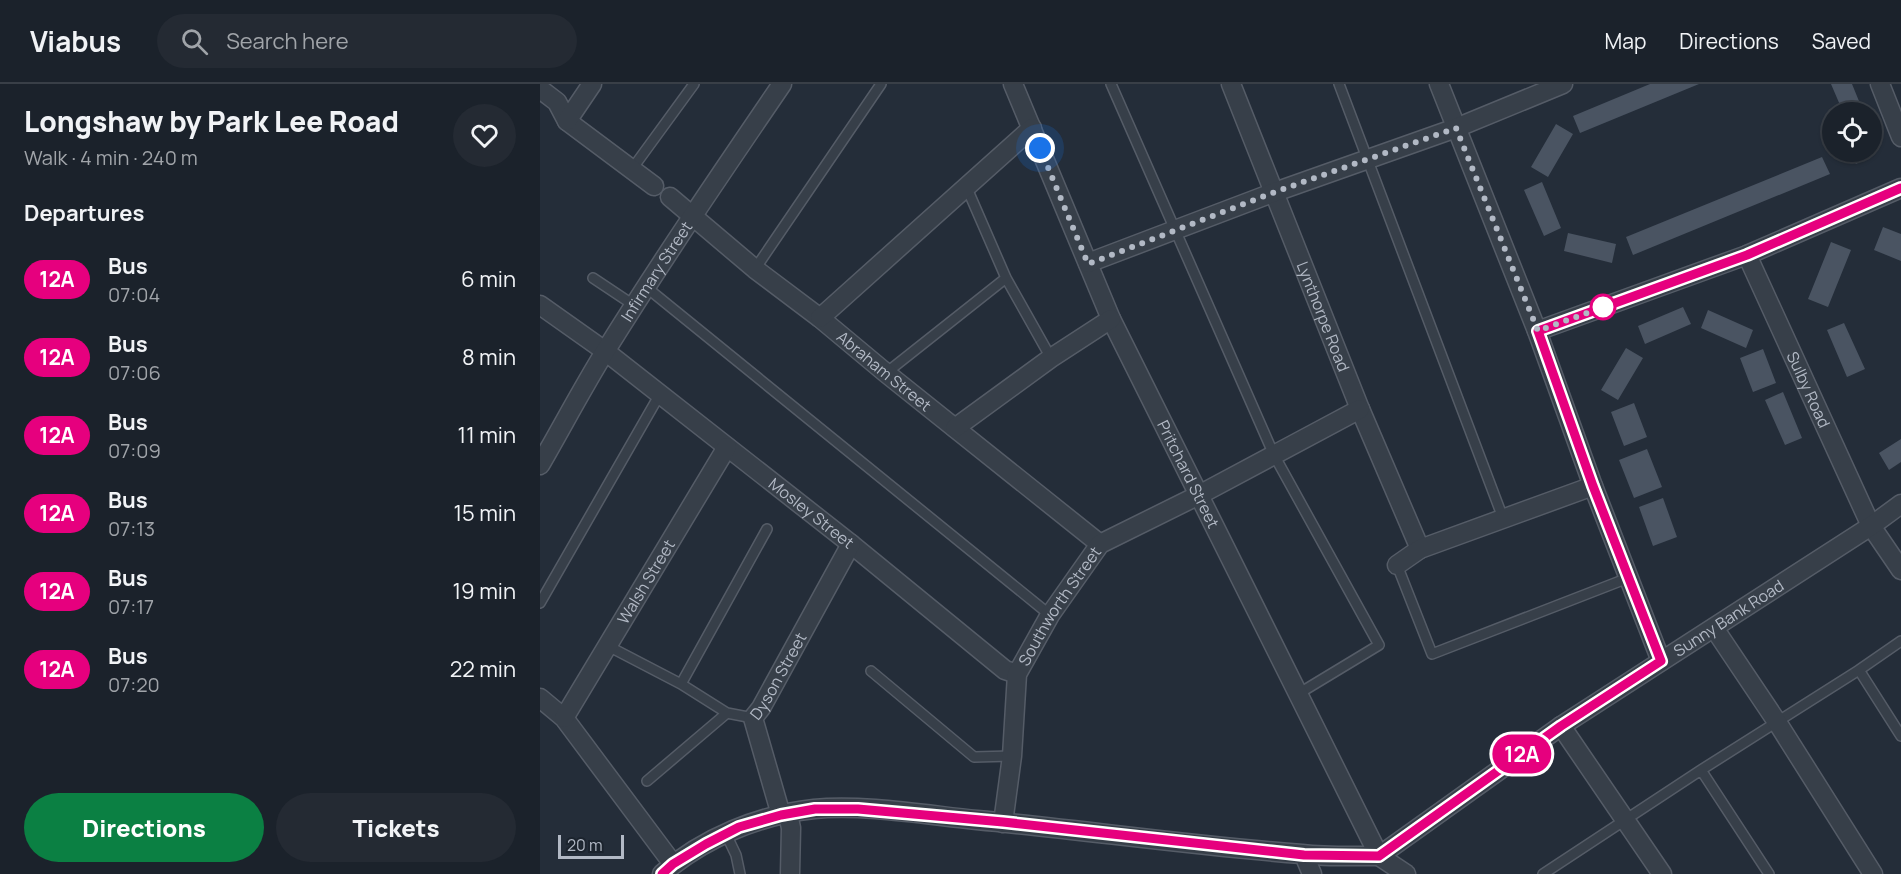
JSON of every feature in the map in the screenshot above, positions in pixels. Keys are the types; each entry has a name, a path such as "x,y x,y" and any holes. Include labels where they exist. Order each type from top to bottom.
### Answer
{"street":[{"path":"567,121 592,84"},
{"name":"Infirmary Street","path":"540,465 605,351 692,216 782,84"},
{"name":"Pritchard Street","path":"1013,84 1111,319 1379,856"},
{"name":"Lynthorpe Road","path":"1231,84 1360,409 1420,549"},
{"path":"1438,84 1538,331 1593,486 1661,661"},
{"path":"1088,264 1275,192 1456,128 1563,84"},
{"path":"1880,84 1901,137"},
{"path":"540,89 557,102 567,121 654,186"},
{"path":"820,318 1032,128"},
{"path":"1538,331 1747,255 1901,188"},
{"name":"Abraham Street","path":"670,197 755,269 820,318 1100,544"},
{"name":"Sulby Road","path":"1747,255 1871,526 1901,570"},
{"name":"Mosley Street","path":"540,305 605,351 728,447 1005,670 1017,674"},
{"path":"955,428 1051,358 1111,319"},
{"name":"Southworth Street","path":"1017,674 1050,615 1100,544 1199,495 1360,409"},
{"name":"Walsh Street","path":"564,718 728,447"},
{"path":"1397,565 1420,549 1593,486"},
{"name":"Sunny Bank Road","path":"1379,856 1561,726 1871,526 1901,504"},
{"name":"Dyson Street","path":"790,874 791,828 784,814 753,718 761,708 851,544"},
{"path":"1714,628 1777,722 1873,874"},
{"path":"1003,822 1012,756 1017,674"},
{"path":"540,698 564,718 668,869 739,827 784,814 815,809 858,809 1003,822 1304,855 1379,856 1406,874"},
{"path":"1561,726 1662,874"},
{"path":"1304,855 1312,874"}],"lane":[{"path":"632,169 694,84"},
{"path":"755,269 881,84"},
{"path":"1111,84 1274,455 1378,645 1298,694"},
{"path":"1340,84 1503,518"},
{"path":"966,186 1006,278 1051,358"},
{"path":"593,278 635,306"},
{"path":"886,373 1006,278"},
{"path":"646,287 1050,615"},
{"path":"540,603 660,394"},
{"path":"681,684 767,529"},
{"path":"1397,565 1432,654 1629,578"},
{"path":"1548,873 1701,770 1901,641"},
{"path":"608,646 681,684 727,713 753,718"},
{"path":"871,670 974,757 1012,756"},
{"path":"1858,670 1901,736"},
{"path":"647,781 727,713"},
{"path":"1701,770 1769,874"},
{"path":"726,834 736,855 741,874"}],"building":[{"path":"1650,84 1699,84 1580,133 1573,116"},
{"path":"1831,84 1852,84 1859,102 1839,102"},
{"path":"1556,124 1573,134 1548,177 1531,167"},
{"path":"1822,157 1822,162 1824,162 1830,174 1633,255 1626,237"},
{"path":"1542,182 1561,228 1544,236 1524,190"},
{"path":"1883,227 1901,234 1901,261 1874,250"},
{"path":"1568,233 1616,244 1612,263 1564,251"},
{"path":"1831,242 1851,250 1828,307 1808,299"},
{"path":"1683,307 1691,324 1645,344 1638,326"},
{"path":"1708,310 1753,330 1746,348 1701,328"},
{"path":"1844,323 1865,369 1847,377 1827,330"},
{"path":"1626,348 1643,358 1618,400 1601,390"},
{"path":"1763,349 1776,383 1753,392 1740,358"},
{"path":"1783,392 1802,438 1785,445 1765,400"},
{"path":"1634,403 1647,437 1624,446 1611,412"},
{"path":"1901,439 1901,462 1889,470 1879,453"},
{"path":"1647,449 1662,487 1634,498 1619,460"},
{"path":"1663,498 1677,537 1653,546 1639,507"}],"bus line":[{"name":"12A","path":"662,874 673,864 739,827 781,815 815,809 858,809 1003,822 1304,855 1379,856 1561,726 1661,661 1593,486 1538,331 1747,255 1901,188"}],"route":[{"path":"1040,148 1088,264 1275,192 1456,128 1538,331 1603,307"}]}
